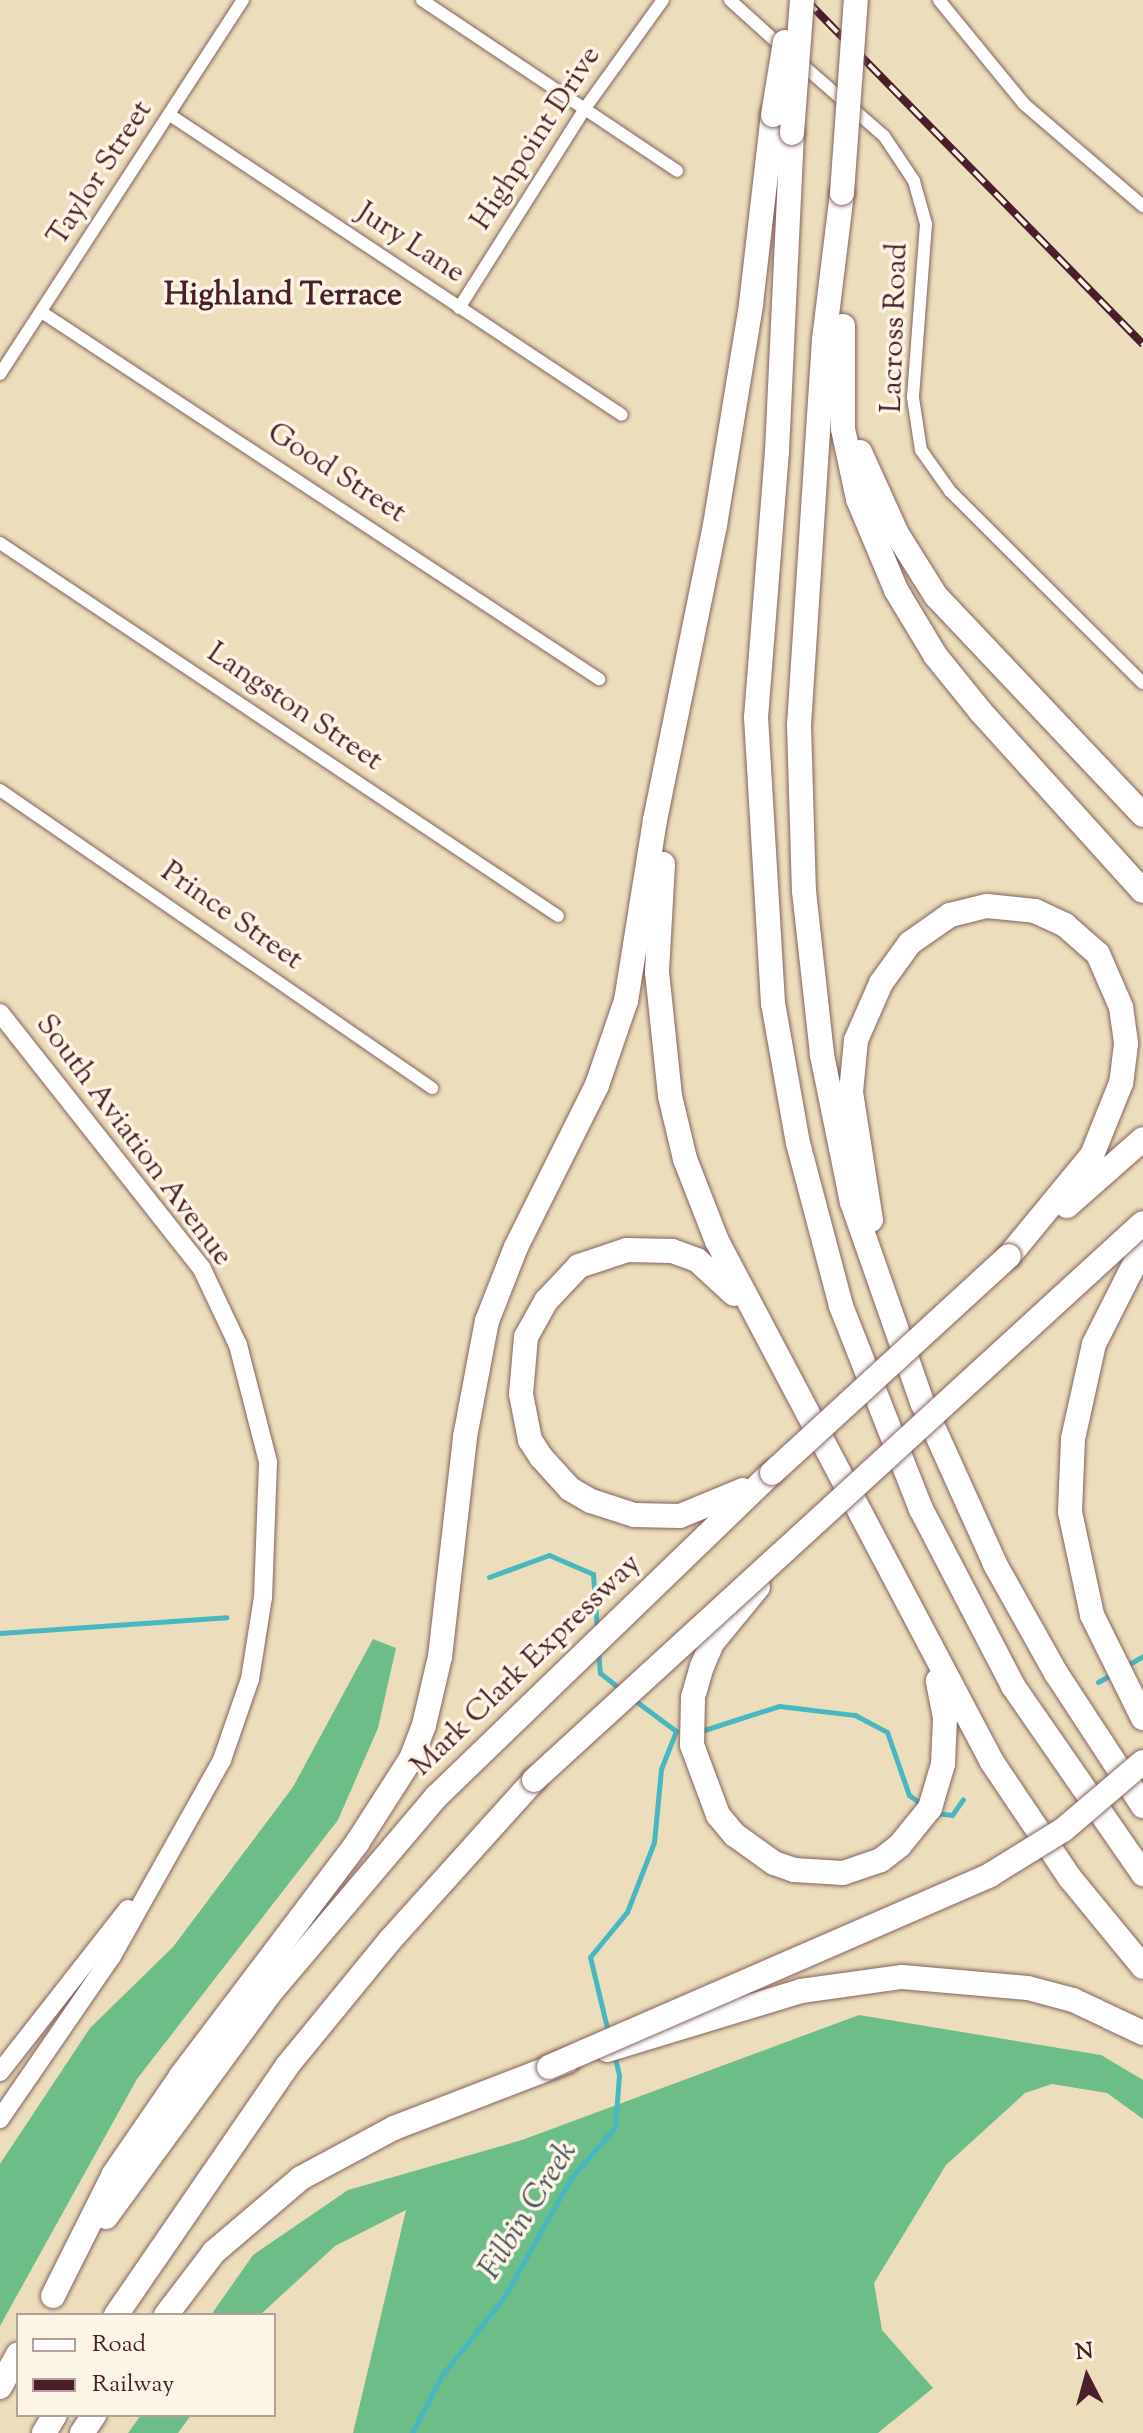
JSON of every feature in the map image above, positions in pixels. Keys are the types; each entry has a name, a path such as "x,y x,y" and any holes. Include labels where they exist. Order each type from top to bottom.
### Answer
{"highway":[{"path":"47,2305 114,2174 181,2076 357,1843 411,1759 440,1657 467,1423 487,1321 516,1247 612,1046 626,1001 725,466 773,115 794,0"},
{"path":"802,0 792,133 777,451 756,717 773,1003 798,1143 841,1306 880,1416 928,1522 1013,1686 1143,1874"},
{"path":"856,0 837,259 824,339 799,809 822,1055 852,1202 883,1302 922,1402 995,1564 1056,1673 1143,1806"},
{"path":"837,259 860,453 911,559 936,596 1141,813"},
{"path":"843,326 843,429 858,499 896,590 935,655 981,712 1143,891"},
{"path":"674,734 657,972 670,1096 693,1183 766,1338 926,1640 1011,1792 1070,1878 1143,1967"},
{"path":"883,1302 851,1092 856,1040 867,1012 896,960 950,915 1011,906 1065,925 1108,969 1121,1007 1125,1062 1112,1110 1092,1155 1009,1256"},
{"name":"Mark Clark Expressway","path":"47,2305 269,1994 378,1862 492,1739 772,1473 1009,1256 1143,1139"},
{"path":"117,2313 165,2237 296,2054 534,1780 1143,1223"},
{"path":"766,1338 717,1273 697,1260 651,1247 579,1266 546,1301 526,1337 521,1394 530,1440 570,1489 610,1510 634,1515 680,1516 704,1510 772,1473"},
{"path":"1136,1707 1082,1585 1070,1512 1078,1409 1094,1344 1143,1247"},
{"path":"817,1518 733,1615 702,1666 693,1697 692,1745 718,1815 735,1835 774,1863 794,1870 843,1873 881,1860 900,1845 930,1808 943,1764 945,1718 926,1640"},
{"path":"168,2313 214,2252 301,2178 394,2128 549,2067 990,1875 1063,1830 1143,1762"},
{"path":"549,2067 844,1982 935,1977 1028,1988 1073,2000 1143,2033"},
{"path":"0,2387 16,2359"}],"street":[{"name":"Taylor Street","path":"0,374 43,313 243,0"},
{"path":"422,0 586,107 677,171"},
{"name":"Highpoint Drive","path":"459,308 586,107 663,0"},
{"name":"Lacross Road","path":"730,0 884,136 914,181 926,224 913,398 921,450 950,491 1143,683"},
{"path":"939,0 1024,104 1143,206"},
{"name":"Jury Lane","path":"170,115 622,415"},
{"name":"Good Street","path":"43,313 599,679"},
{"name":"Langston Street","path":"0,543 558,916"},
{"name":"Prince Street","path":"0,790 432,1088"},
{"name":"South Aviation Avenue","path":"0,1013 202,1269 238,1345 268,1462 263,1597 250,1679 222,1760 172,1854 112,1956 0,2119"},
{"name":"South Aviation Avenue","path":"0,2072 172,1854"}],"green space":[{"path":"373,1639 396,1648 378,1728 338,1820 137,2079 0,2326 0,2164 90,2028 173,1947 293,1787"},
{"path":"859,2015 1101,2055 1143,2080 1143,2119 1107,2093 1052,2084 1025,2093 946,2165 874,2283 882,2330 933,2388 878,2433 353,2433 406,2210 335,2246 262,2313 212,2313 253,2255 348,2190 522,2140"},
{"path":"140,2417 190,2417 178,2433 128,2433"}],"waterway":[{"path":"489,1577 549,1555 593,1574 597,1629"},
{"path":"0,1633 226,1617"},
{"path":"598,1651 600,1673 622,1690"},
{"name":"Filbin Creek","path":"1126,1666 1143,1656"},
{"name":"Filbin Creek","path":"1098,1682 1114,1673"},
{"path":"633,1699 676,1731"},
{"path":"698,1732 779,1706 855,1715 887,1732 909,1795 923,1805"},
{"name":"Filbin Creek","path":"608,2032 590,1957 627,1912 654,1842 661,1769 676,1731"},
{"path":"934,1813 952,1815 963,1799"},
{"name":"Filbin Creek","path":"412,2433 442,2375 504,2297 571,2178 615,2127 619,2075 614,2054"}],"railway":[{"path":"806,0 1143,344"}],"district":[{"name":"Highland Terrace","path":"283,296"}]}
